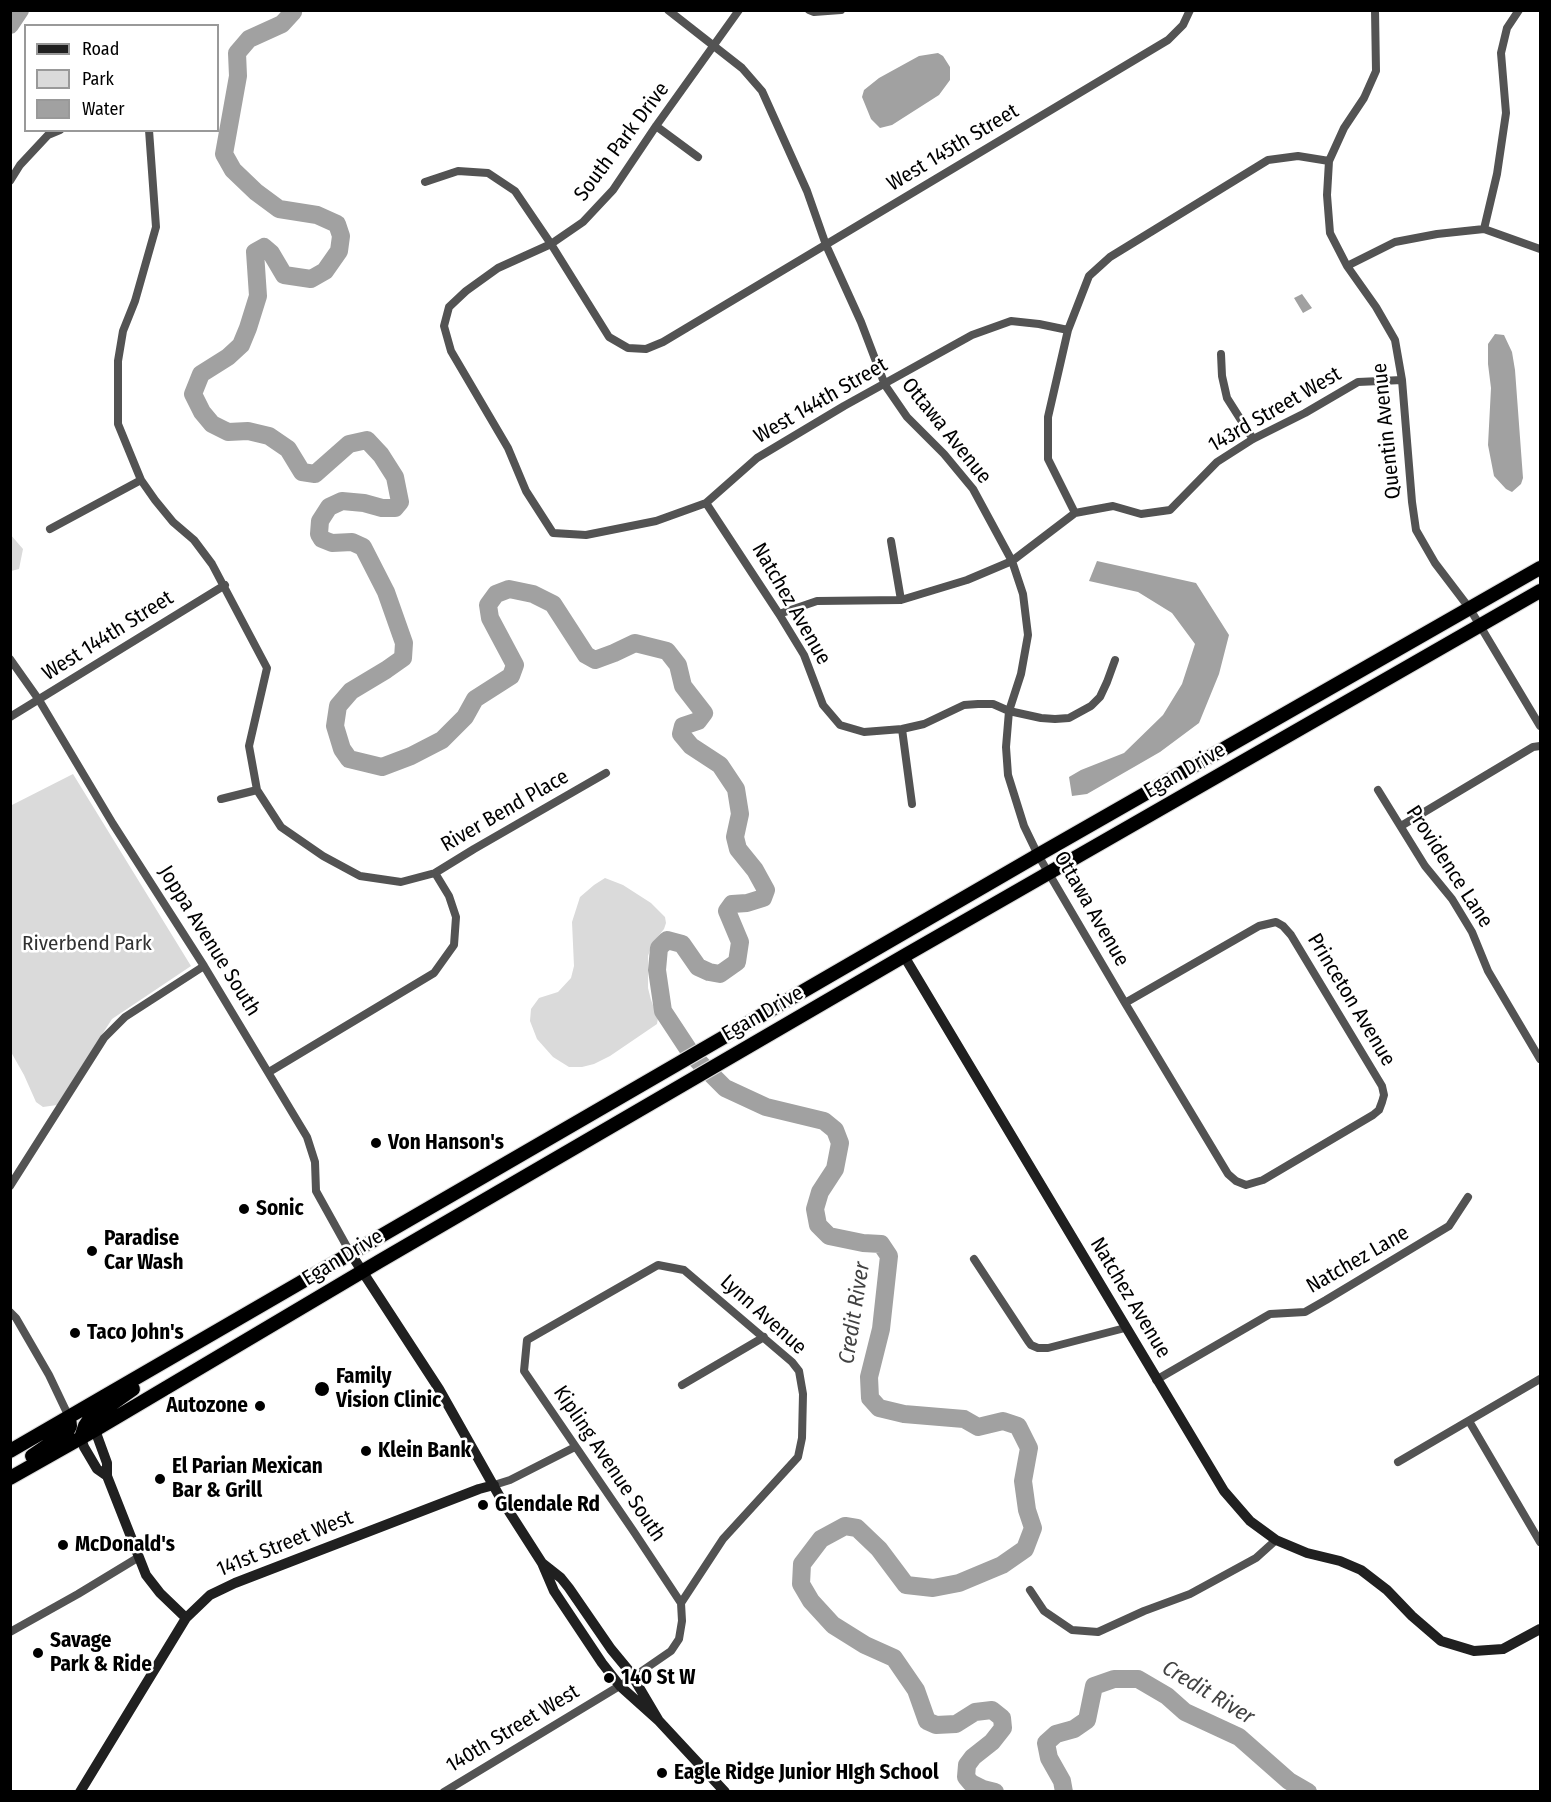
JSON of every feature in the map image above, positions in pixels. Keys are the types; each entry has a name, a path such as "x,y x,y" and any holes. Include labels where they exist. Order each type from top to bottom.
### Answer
{"highway":[{"name":"Egan Drive","path":"10,1451 1038,855 1540,568"},
{"name":"Egan Drive","path":"10,1478 904,956 1540,591"},
{"path":"81,1438 85,1426 97,1414 221,1329"},
{"path":"10,1471 67,1432 70,1426 69,1417"}],"street":[{"name":"Ottawa Avenue","path":"668,10 742,68 762,91 807,191 826,244 861,322 885,385 907,417 944,454 973,489 1012,561 1023,594 1028,635 1021,674 1009,711 1006,747 1008,775 1024,826 1038,855 1228,1174 1236,1181 1246,1185"},
{"name":"South Park Drive","path":"554,533 526,491 508,448 451,351 444,326 449,307 466,291 498,268 551,244 583,222 613,190 739,10"},
{"path":"810,10 814,12 841,10"},
{"name":"West 145th Street","path":"551,244 609,337 628,348 646,349 663,342 1168,40 1183,25 1190,10"},
{"name":"Quentin Avenue","path":"1375,10 1376,70 1364,98 1344,128 1329,161 1327,195 1330,233 1347,266 1376,306 1395,340 1402,380 1416,530 1470,609 1540,726"},
{"path":"1484,229 1497,174 1506,113 1501,53 1507,28 1520,10"},
{"path":"656,126 698,157"},
{"path":"10,181 20,165 48,135 55,132"},
{"path":"149,132 156,227 138,292 123,331 118,361 118,424 141,480 173,522 194,540 212,564 267,668 249,746 257,790 281,827 323,856 360,876 400,882 435,873"},
{"path":"1075,513 1048,459 1048,417 1068,330 1089,276 1110,257 1268,160 1298,156 1329,161"},
{"path":"425,182 458,171 488,173 515,191 551,244"},
{"path":"1347,266 1395,242 1437,234 1484,229 1540,249"},
{"name":"West 144th Street","path":"554,533 586,535 656,521 706,503 757,459 844,406 972,335 1011,321 1068,330"},
{"path":"1221,354 1222,376 1227,398 1253,440"},
{"name":"143rd Street West","path":"779,614 817,601 901,600 959,583 1012,561 1075,513 1113,506 1141,514 1170,510 1217,462 1253,440 1358,382 1402,380"},
{"path":"50,530 141,480"},
{"name":"Natchez Avenue","path":"706,503 804,655 823,705 840,725 864,732 902,729"},
{"path":"891,541 901,600"},
{"name":"West 144th Street","path":"10,717 225,585"},
{"name":"Joppa Avenue South","path":"10,658 39,700 113,824 204,966 307,1137 315,1162 316,1191 351,1254"},
{"path":"912,804 902,729 924,724 964,705 993,705 1009,711 1055,719 1069,718 1080,713 1100,697 1115,660"},
{"path":"1401,826 1533,747 1540,746"},
{"name":"River Bend Place","path":"269,1072 434,973 454,945 456,917 449,897 435,873 606,773"},
{"path":"221,799 257,790"},
{"name":"Providence Lane","path":"1378,790 1425,866 1445,889 1472,932 1488,971 1540,1059"},
{"name":"Princeton Avenue","path":"1125,1003 1259,926 1276,922 1291,935 1382,1086 1384,1095 1379,1110 1373,1115 1263,1180 1246,1185"},
{"name":"Natchez Avenue","path":"904,956 1156,1380 1224,1491 1250,1521 1276,1540 1307,1553 1340,1561 1360,1570 1387,1590 1441,1641 1474,1651 1503,1649 1540,1629"},
{"path":"10,1186 104,1038 125,1017 204,966"},
{"name":"Natchez Lane","path":"1156,1380 1269,1314 1305,1312 1449,1227 1468,1197"},
{"path":"351,1254 444,1398 542,1563 554,1591 602,1663 620,1686 659,1721 725,1791"},
{"path":"974,1258 1031,1345 1048,1348 1125,1328"},
{"name":"Lynn Avenue","path":"527,1340 658,1265 684,1270 764,1337 799,1371 802,1382 802,1438 798,1457 723,1539 681,1603"},
{"path":"12,1317 49,1375 69,1417"},
{"path":"682,1385 764,1337"},
{"name":"Kipling Avenue South","path":"527,1340 524,1371 681,1603"},
{"path":"1398,1462 1540,1379"},
{"path":"1469,1421 1540,1542"},
{"path":"95,1430 107,1463 107,1476 151,1583 186,1618"},
{"path":"81,1438 97,1469 107,1476"},
{"path":"494,1485 510,1480 575,1447"},
{"name":"141st Street West","path":"80,1791 186,1618 210,1596 228,1586 494,1485"},
{"path":"1030,1590 1044,1611 1071,1630 1098,1632 1144,1611 1190,1594 1256,1558 1276,1540"},
{"path":"10,1632 139,1557"},
{"path":"542,1563 561,1578 569,1588 633,1677 659,1721"},
{"name":"140th Street West","path":"444,1791 620,1686 671,1651 679,1639 682,1622 681,1603"}],"green space":[{"path":"10,534 23,549 19,569 11,571"},
{"name":"Riverbend Park","path":"73,774 191,966 112,1019 57,1105 43,1107 36,1102 11,1052 10,806"},
{"path":"605,878 623,885 651,903 665,917 664,929 652,944 648,956 648,988 658,1018 657,1024 610,1056 594,1064 569,1067 553,1057 537,1039 530,1021 531,1009 539,998 558,992 571,978 574,966 572,922 580,897"}],"water":[{"path":"938,53 943,56 950,67 950,80 939,95 892,125 880,128 871,119 862,97 864,90 879,78 919,56"},
{"path":"1302,294 1312,308 1303,313 1294,298"},
{"path":"1495,334 1504,335 1512,352 1515,370 1523,478 1521,484 1512,492 1494,476 1488,445 1491,388 1488,344"},
{"path":"1097,561 1196,583 1229,635 1219,674 1199,723 1160,752 1134,767 1087,794 1072,796 1069,777 1124,753 1163,715 1182,684 1195,644 1172,613 1138,592 1089,581"}],"waterway":[{"name":"Credit River","path":"10,25 20,10"},
{"name":"Credit River","path":"292,10 293,12 282,24 249,39 237,53 238,76 224,154 233,170 256,192 279,209 317,215 337,224 341,236 339,251 325,271 311,279 284,275 271,253 264,247 255,252 258,296 241,345 228,357 201,374 193,394 202,412 212,424 228,432 248,431 269,436 288,449 302,472 315,474 349,444 367,440 381,455 395,477 400,502 395,508 342,501 329,507 320,521 319,534 322,539 332,543 352,542 363,547 386,592 404,643 403,658 351,691 338,706 335,726 342,749 349,759 382,767 411,756 442,740 465,717 475,699 511,676 515,665 490,618 488,605 496,594 509,589 533,594 553,604 586,655 595,660 635,643 667,651 678,665 683,686 704,713 698,721 683,726 681,734 691,746 720,765 736,789 740,814 735,837 738,849 755,870 766,890 763,898 747,903 732,904 727,911 740,942 737,962 720,974 698,967 682,944 667,940 659,948 657,970 663,1011 692,1055 725,1088 766,1107 824,1121 835,1130 840,1143 835,1169 820,1192 815,1209 818,1225 829,1236 881,1244 889,1256 881,1329 869,1377 870,1398 879,1408 904,1414 964,1419 978,1427 1003,1421 1018,1426 1029,1448 1023,1481 1027,1510 1033,1528 1025,1549 1002,1565 959,1583 933,1588 906,1585 879,1549 857,1528 845,1526 821,1539 802,1564 801,1584 811,1601 833,1625 865,1645 894,1658 916,1690 927,1721 936,1725 956,1724 975,1712 992,1710 1002,1718 1003,1728 992,1742 973,1757 967,1765 966,1777 971,1783 995,1792"},
{"name":"Credit River","path":"1064,1792 1062,1781 1049,1758 1046,1743 1056,1734 1074,1729 1087,1720 1094,1686 1114,1679 1138,1679 1167,1696 1185,1712 1239,1737 1289,1781 1308,1792"}],"place":[{"name":"Von Hanson's","path":"376,1143"},
{"name":"Sonic","path":"244,1209"},
{"name":"Paradise Car Wash","path":"92,1251"},
{"name":"Taco John's","path":"75,1333"},
{"name":"Family Vision Clinic","path":"322,1389"},
{"name":"Autozone","path":"260,1406"},
{"name":"Klein Bank","path":"366,1451"},
{"name":"El Parian Mexican Bar & Grill","path":"160,1479"},
{"name":"Glendale Rd","path":"483,1505"},
{"name":"McDonald's","path":"63,1545"},
{"name":"Savage Park & Ride","path":"38,1653"},
{"name":"140 St W","path":"609,1678"},
{"name":"Eagle Ridge Junior HIgh School","path":"662,1773"}]}
